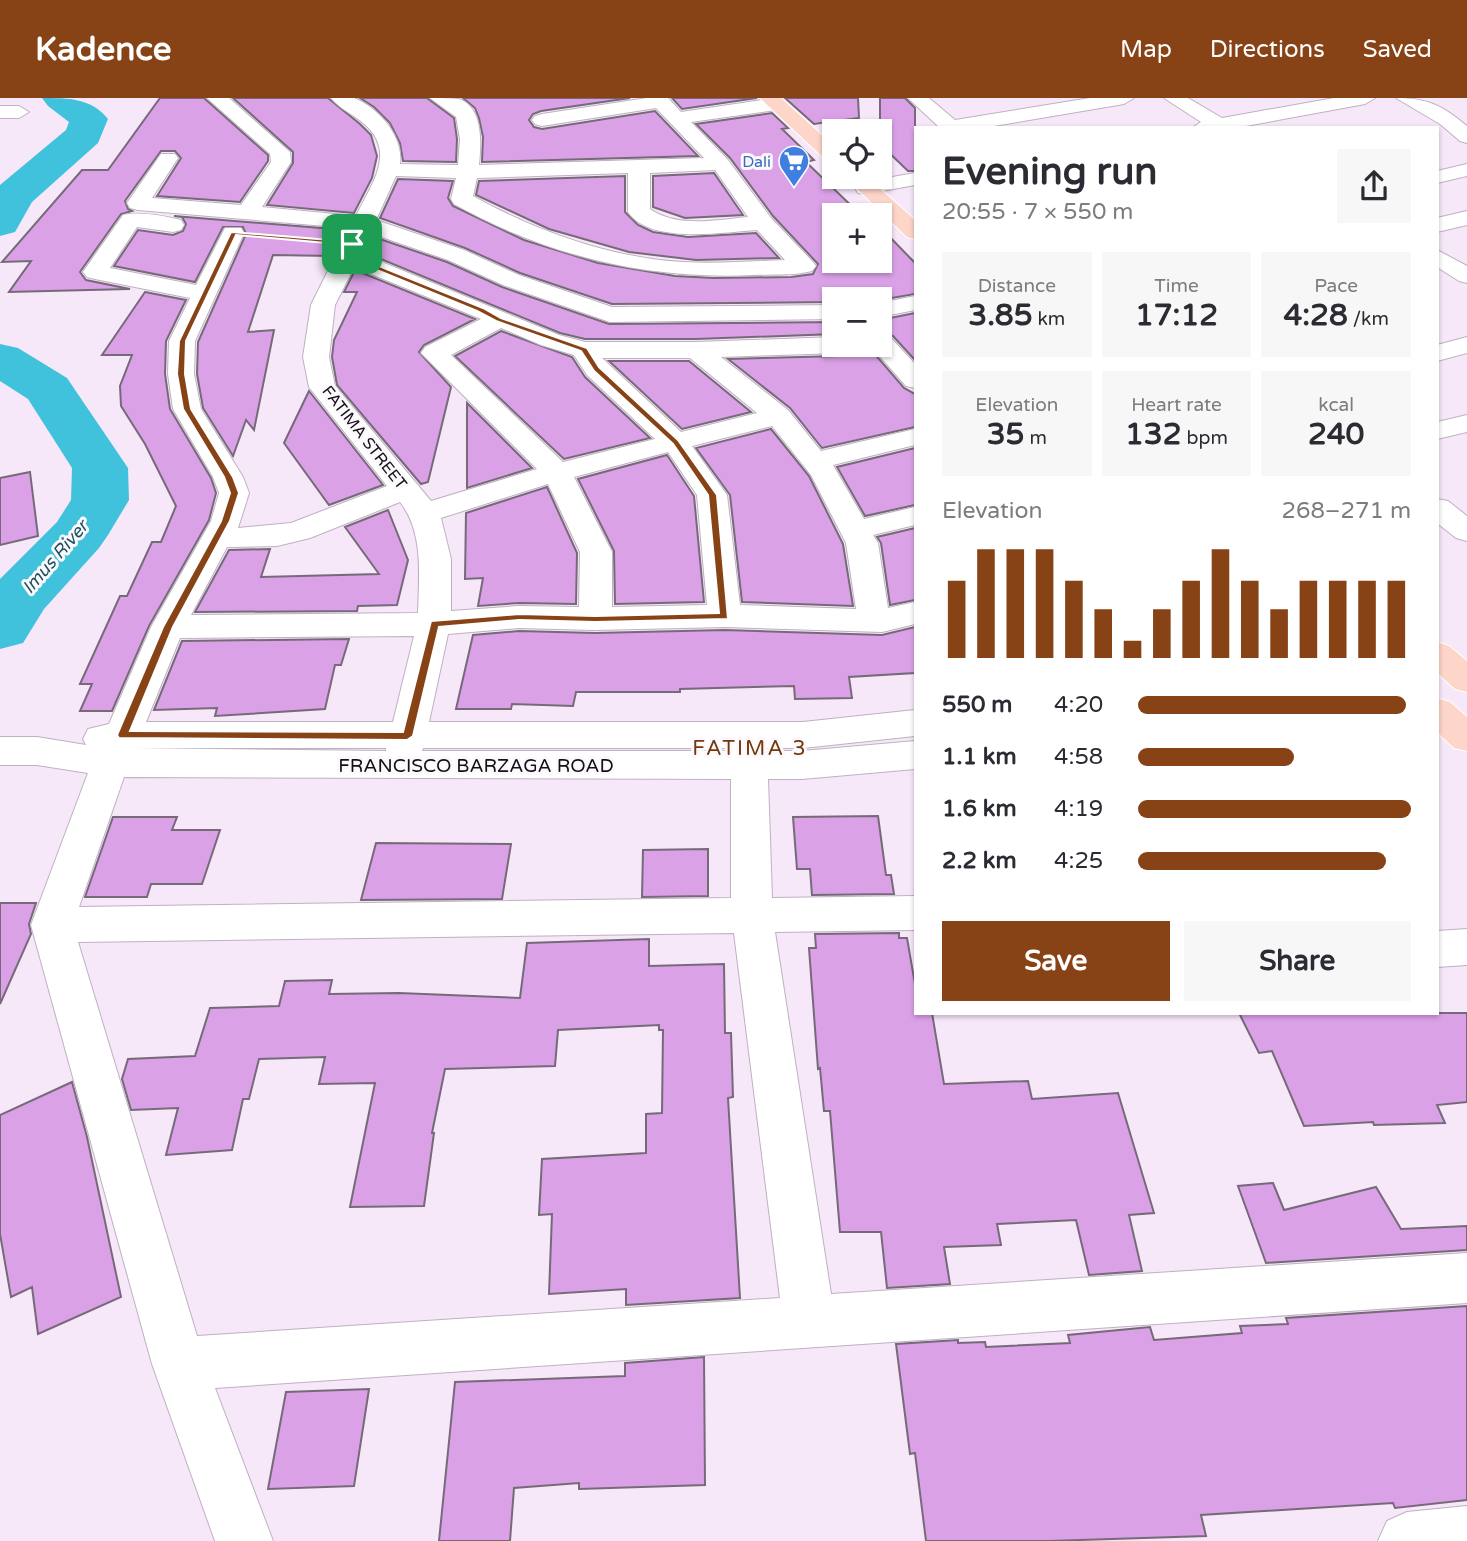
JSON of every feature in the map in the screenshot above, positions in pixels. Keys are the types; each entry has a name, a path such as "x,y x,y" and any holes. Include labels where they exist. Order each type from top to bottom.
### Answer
{"main road":[{"path":"773,101 822,146"},
{"path":"868,189 914,231"},
{"path":"1439,656 1467,680"},
{"path":"1439,713 1467,738"}],"street":[{"path":"217,98 280,152 281,162 240,223 183,341 181,374 187,409 228,477 234,493 226,521 168,627 116,749 51,925 179,1364 244,1541"},
{"name":"FATIMA STREET","path":"341,98 380,126 390,141 393,156 389,170 323,305 316,357 322,387 415,501 435,559 435,624 404,750"},
{"path":"440,98 461,109 468,125 468,172 463,198 489,216 635,264 683,269 804,266 763,223 721,164 659,100 542,120"},
{"path":"918,98 951,126"},
{"path":"958,126 1124,98"},
{"path":"1174,98 1214,126"},
{"path":"1406,98 1436,113 1463,133"},
{"path":"1220,126 1358,99"},
{"path":"678,118 773,101"},
{"path":"528,103 542,120 555,152"},
{"path":"1439,133 1463,133"},
{"path":"389,170 468,172 555,152 639,168 721,164"},
{"path":"168,158 138,203 240,223 456,255 528,270 610,315 822,313"},
{"path":"639,168 639,212 648,220 665,227 763,223"},
{"path":"1439,177 1467,170"},
{"path":"617,222 639,212"},
{"path":"1439,225 1467,218"},
{"path":"206,294 95,272 131,220 240,223"},
{"path":"528,270 595,233"},
{"path":"354,241 457,300 499,319 584,350 822,346"},
{"path":"1439,258 1467,276"},
{"path":"1439,283 1467,276"},
{"path":"892,308 914,303"},
{"path":"499,319 435,353 558,472 596,552 595,619"},
{"path":"892,343 914,344"},
{"path":"1439,352 1467,345"},
{"path":"584,350 596,369 676,442 712,495 724,616"},
{"path":"696,350 778,416 824,473 862,543 874,621"},
{"path":"892,355 914,379"},
{"path":"217,538 277,536 415,501 558,472 778,416"},
{"path":"1439,430 1467,423"},
{"path":"814,461 914,438"},
{"path":"856,530 914,516"},
{"path":"168,627 435,624 519,617 595,619 724,616 874,621 914,613"},
{"name":"FRANCISCO BARZAGA ROAD","path":"749,750 803,735 914,723"},
{"path":"749,750 752,916 809,1321"},
{"name":"FRANCISCO BARZAGA ROAD","path":"20,751 749,750 829,763 914,755"},
{"path":"51,925 914,913"},
{"path":"179,1364 1467,1278"},
{"path":"1407,1541 1467,1535"}],"building":[{"path":"160,98 204,98 268,155 268,161 240,202 157,196 181,158 175,151 161,151 125,201 128,209 132,211 121,214 80,272 86,280 130,289 9,292 31,261 2,262 82,170 108,170"},
{"path":"233,98 328,98 360,124 371,135 377,156 372,178 354,213 267,205 293,163 293,152"},
{"path":"360,98 427,98 454,118 456,162 403,161 400,143 390,123"},
{"path":"463,98 630,98 541,111 533,114 529,120 534,127 542,129 655,111 698,156 482,162 483,137 479,118 475,108"},
{"path":"672,98 757,98 682,109"},
{"path":"785,98 858,98 859,118 822,119 822,123 814,124"},
{"path":"880,98 905,98 915,108 914,171 908,171 892,156 892,119 880,119"},
{"path":"772,113 788,128 782,129 814,160 806,162 822,177 822,189 834,189 849,203 822,203 822,273 892,273 892,239 914,262 914,294 892,298 892,287 822,287 822,302 612,304 520,273 465,248 380,218 398,179 453,181 448,198 453,206 524,240 598,263 675,276 714,278 791,277 813,274 818,264 773,216 730,158 696,124"},
{"path":"714,173 743,215 685,218 653,207 653,176"},
{"path":"625,176 625,212 638,225 653,232 688,237 756,233 779,258 696,260 629,252 549,229 476,195 479,181"},
{"path":"174,216 345,230 332,256 273,255 248,332 274,330 254,430 246,420 233,456 203,408 197,374 198,342 246,234 243,227 223,227 195,282 114,266 138,230 173,235 183,231 186,224 182,217"},
{"path":"371,236 447,262 502,287 609,324 822,322 822,334 696,339 585,339 560,333 364,252"},
{"path":"355,270 475,319 424,345 419,352 451,387 428,482 421,484 337,385 332,357 334,340 357,292 344,292"},
{"path":"145,292 186,300 166,341 165,374 170,409 211,478 216,493 209,520 149,626 112,711 80,711 92,684 80,684 120,596 127,596 152,542 161,542 176,506 145,444 121,406 120,386 132,355 102,355"},
{"path":"914,313 914,359 893,336 892,318"},
{"path":"501,331 572,357 585,377 650,438 564,459 455,356"},
{"path":"877,357 904,388 914,393 914,427 822,448 790,408 728,359"},
{"path":"609,361 689,361 751,412 682,429"},
{"path":"309,391 383,485 329,505 284,443"},
{"path":"467,403 532,468 467,488"},
{"path":"771,429 809,476 843,544 853,606 742,602 730,495 696,448"},
{"path":"914,448 914,505 865,516 837,467"},
{"path":"667,455 694,496 704,602 615,604 614,551 578,479"},
{"path":"30,472 38,536 0,545 0,478"},
{"path":"547,487 577,553 576,604 519,603 478,606 483,578 465,579 466,513"},
{"path":"388,510 408,560 397,605 358,606 357,611 195,612 229,550 270,549 261,577 379,574 345,527"},
{"path":"914,528 914,600 890,605 881,543 877,537"},
{"path":"914,627 914,673 849,677 852,698 795,699 794,686 680,689 680,692 576,692 573,706 512,704 511,709 456,709 473,635 519,631 595,633 725,630 882,635"},
{"path":"349,639 341,665 335,665 325,709 215,716 217,708 154,710 182,641"},
{"path":"878,816 886,875 891,875 894,894 812,895 810,869 797,869 793,817"},
{"path":"113,817 177,817 172,830 220,830 202,884 151,884 147,897 85,897"},
{"path":"376,843 511,844 502,899 361,900"},
{"path":"708,849 708,896 642,897 643,850"},
{"path":"0,903 36,903 29,924 31,934 0,1004"},
{"path":"899,933 899,938 907,938 914,978 914,1015 932,1015 944,1084 1028,1081 1032,1099 1118,1093 1154,1213 1129,1215 1142,1271 1089,1275 1076,1220 997,1224 1001,1245 944,1247 950,1284 887,1288 881,1232 840,1232 830,1111 824,1111 820,1068 818,1069 809,948 816,948 815,934"},
{"path":"649,939 649,966 724,964 725,1033 731,1033 733,1097 728,1098 740,1298 626,1305 626,1289 549,1294 552,1214 539,1215 542,1159 646,1153 646,1114 662,1113 663,1030 659,1030 659,1025 558,1030 555,1066 445,1069 432,1133 424,1206 350,1207 375,1083 319,1084 325,1057 259,1059 249,1099 243,1099 232,1150 166,1155 178,1108 131,1110 122,1079 128,1059 195,1056 210,1008 279,1006 285,981 332,980 329,994 399,993 520,998 527,943"},
{"path":"1467,1013 1467,1102 1437,1105 1445,1123 1374,1125 1373,1122 1304,1126 1272,1051 1259,1053 1240,1015"},
{"path":"72,1082 87,1137 121,1297 38,1334 32,1287 11,1297 0,1234 0,1115"},
{"path":"1273,1183 1284,1210 1376,1187 1401,1229 1467,1226 1467,1250 1266,1263 1238,1186"},
{"path":"1467,1306 1467,1500 1395,1508 1393,1503 1201,1515 1206,1536 1049,1541 926,1541 915,1453 910,1454 896,1344 958,1340 958,1343 985,1342 986,1347 1070,1343 1068,1335 1150,1327 1154,1340 1242,1333 1240,1326 1288,1324 1286,1318"},
{"path":"704,1357 705,1485 579,1489 579,1483 514,1488 510,1541 439,1541 455,1382 625,1376 625,1363"},
{"path":"369,1389 354,1486 268,1489 286,1392"}],"waterway":[{"name":"Imus River","path":"0,223 13,196 84,135 89,119 61,98"},
{"name":"Imus River","path":"0,359 48,389 100,468 100,500 78,535 22,594 0,627"}],"place":[{"name":"Dali","path":"794,188"}],"district":[{"name":"FATIMA 3","path":"750,748"}],"route":[{"path":"233,233 352,244 348,256 550,340 584,350 596,369 676,442 712,495 720,552 724,616 595,619 519,617 435,624 407,736 122,735 168,627 226,521 234,493 228,477 187,409 181,374 183,341 233,233"}]}
